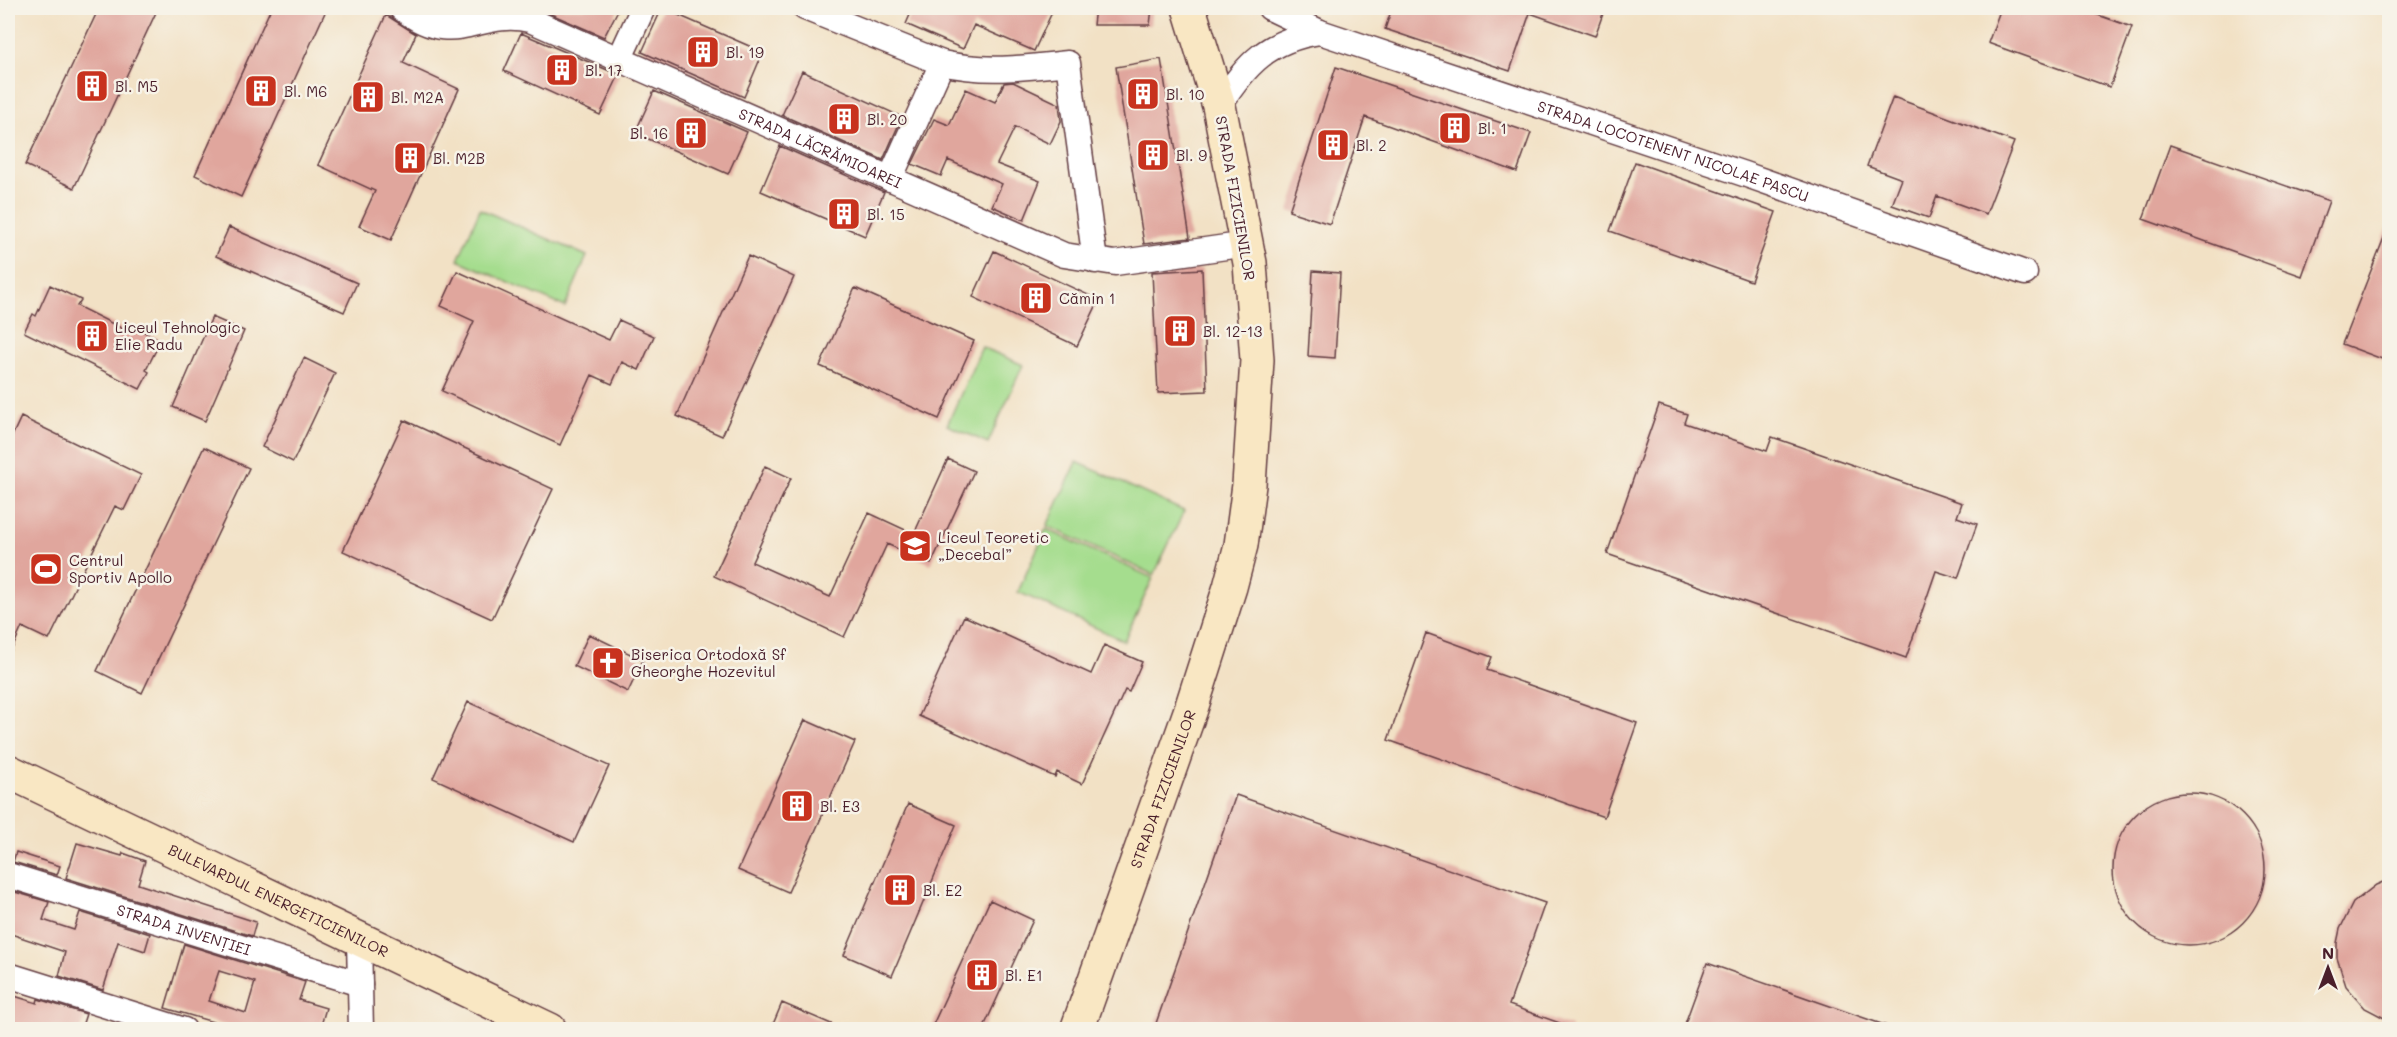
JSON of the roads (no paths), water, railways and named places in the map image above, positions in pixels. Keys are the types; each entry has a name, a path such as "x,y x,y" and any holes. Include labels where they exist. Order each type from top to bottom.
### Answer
{"street":[{"name":"STRADA LĂCRĂMIOAREI","path":"402,8 420,21 438,27 456,28 509,17 530,20 1064,255 1105,262 1247,244"},
{"path":"619,60 643,8"},
{"path":"805,8 942,63 988,71 1068,63 1105,262"},
{"name":"STRADA FIZICIENILOR","path":"1077,1029 1191,709 1241,545 1253,526 1262,452 1263,421 1256,393 1256,321 1247,244 1219,106 1188,8"},
{"name":"STRADA LOCOTENENT NICOLAE PASCU","path":"1270,8 1320,32 1744,174 2025,273"},
{"path":"1219,106 1252,62 1271,47 1299,35 1320,32"},
{"path":"890,179 942,63"},
{"name":"BULEVARDUL ENERGETICIENILOR","path":"8,771 550,1029"},
{"name":"STRADA INVENȚIEI","path":"8,875 360,984"},
{"path":"360,940 362,1029"},
{"path":"8,975 184,1029"}],"place":[{"name":"Bl. 19","path":"703,52"},
{"name":"Bl. 17","path":"562,70"},
{"name":"Bl. M5","path":"92,86"},
{"name":"Bl. M6","path":"261,91"},
{"name":"Bl. 10","path":"1143,94"},
{"name":"Bl. M2A","path":"368,97"},
{"name":"Bl. 20","path":"844,119"},
{"name":"Bl. 1","path":"1455,128"},
{"name":"Bl. 16","path":"691,133"},
{"name":"Bl. 2","path":"1333,145"},
{"name":"Bl. 9","path":"1153,155"},
{"name":"Bl. M2B","path":"410,158"},
{"name":"Bl. 15","path":"844,214"},
{"name":"Cămin 1","path":"1036,298"},
{"name":"Bl. 12-13","path":"1180,331"},
{"name":"Liceul Tehnologic Elie Radu","path":"92,336"},
{"name":"Liceul Teoretic „Decebal”","path":"915,546"},
{"name":"Centrul Sportiv Apollo","path":"46,569"},
{"name":"Biserica Ortodoxă Sf Gheorghe Hozevitul","path":"608,663"},
{"name":"Bl. E3","path":"797,806"},
{"name":"Bl. E2","path":"900,890"},
{"name":"Bl. E1","path":"982,975"}]}
